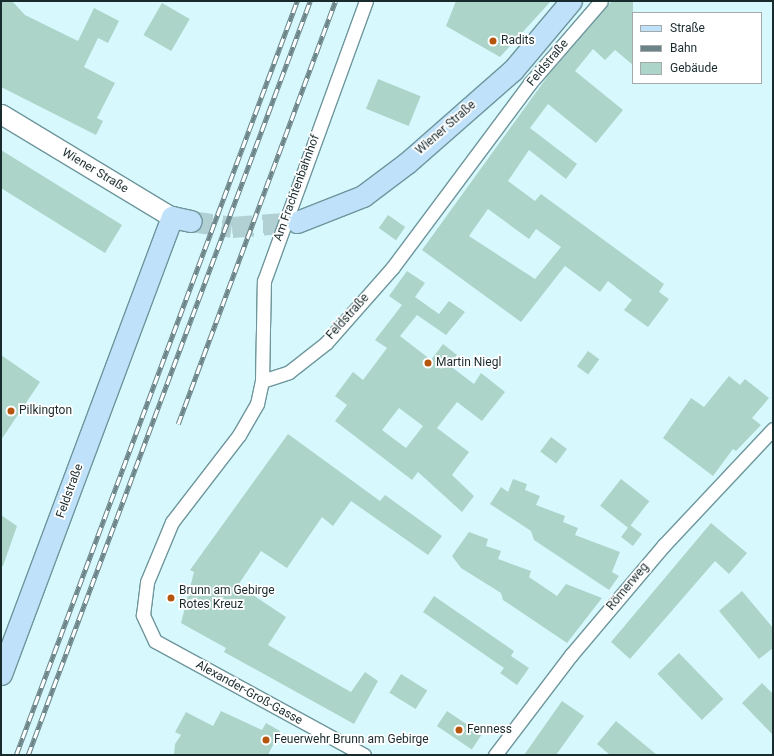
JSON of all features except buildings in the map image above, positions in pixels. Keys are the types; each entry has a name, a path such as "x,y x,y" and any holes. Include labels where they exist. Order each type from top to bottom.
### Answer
{"main road":[{"name":"Wiener Straße","path":"297,222 363,196 407,163 513,70 571,1"},
{"name":"Wiener Straße","path":"1,114 181,219"},
{"name":"Feldstraße","path":"1,674 181,219"}],"street":[{"name":"Am Frachtenbahnhof","path":"262,381 264,281 366,1"},
{"name":"Feldstraße","path":"262,381 289,372 326,343 393,267 447,190 530,83 601,1"},
{"name":"Alexander-Groß-Gasse","path":"262,381 257,404 239,435 172,522 147,582 143,615 154,641 364,755"},
{"name":"Römerweg","path":"495,755 571,655 664,546 773,430"}],"tunnel":[{"path":"191,221 232,227 297,222"}],"railway":[{"path":"16,755 297,1"},
{"path":"28,755 310,1"},
{"path":"178,424 335,1"}],"place":[{"name":"Radits","path":"493,41"},
{"name":"Martin Niegl","path":"428,363"},
{"name":"Pilkington","path":"11,411"},
{"name":"Brunn am Gebirge Rotes Kreuz","path":"171,598"},
{"name":"Fenness","path":"459,730"},
{"name":"Feuerwehr Brunn am Gebirge","path":"266,740"}]}
